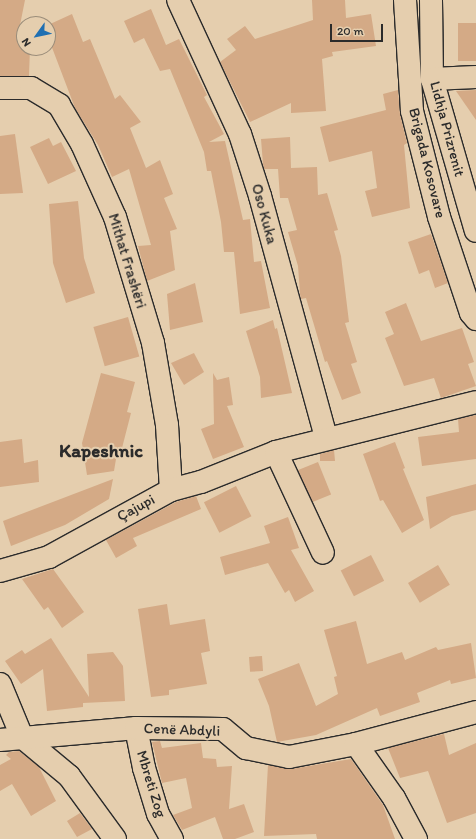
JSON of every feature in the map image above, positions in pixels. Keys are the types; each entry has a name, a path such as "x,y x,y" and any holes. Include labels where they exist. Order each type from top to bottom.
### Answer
{"street":[{"name":"Oso Kuka","path":"178,0 240,134 260,196 326,438"},
{"name":"Brigada Kosovare","path":"406,0 412,111 439,216 471,313 476,320"},
{"name":"Lidhja Prizrenit","path":"431,0 432,79 476,231"},
{"path":"432,79 476,77"},
{"name":"Mithat Frashëri","path":"0,88 31,88 59,105 82,144 115,217 153,343 167,424 171,490"},
{"name":"Çajupi","path":"0,571 49,557 171,490 201,482 276,452 326,438 476,402"},
{"path":"276,452 323,553"},
{"path":"0,684 22,737 69,776 115,839"},
{"name":"Cenë Abdyli","path":"0,740 136,728 223,729 246,748 289,757 356,744 476,712"},
{"name":"Mbreti Zog","path":"136,728 144,768 158,814 172,839"},
{"path":"356,744 394,798 416,839"}],"building":[{"path":"0,0 25,0 22,16 16,16 16,56 30,56 29,76 0,76"},
{"path":"312,0 345,0 346,18 371,14 376,46 332,52 333,56 322,59 326,111 291,113 291,103 250,122 220,62 236,50 227,39 245,26 255,39 313,20"},
{"path":"151,9 166,45 179,39 207,95 204,97 224,134 209,142 225,141 243,220 250,219 254,262 261,261 270,308 240,314 234,252 224,252 221,222 211,171 207,171 204,152 170,69 160,71 144,38 134,43 124,21"},
{"path":"72,14 83,42 90,39 115,99 120,95 141,122 130,128 146,168 160,160 173,194 164,198 177,229 170,231 175,270 147,281 138,246 151,245 129,169 112,177 98,145 75,108 55,56 56,21"},
{"path":"458,23 476,23 476,61 458,61"},
{"path":"398,90 400,114 407,143 404,145 410,208 372,217 365,191 377,188 372,151 329,162 320,127 386,110 383,94"},
{"path":"476,90 476,120 456,91"},
{"path":"15,134 23,193 0,194 0,136"},
{"path":"290,137 291,168 317,167 318,195 327,193 338,230 334,231 341,256 349,322 345,323 357,362 351,364 361,393 342,400 327,361 325,362 306,298 301,299 298,266 288,232 297,230 288,198 280,198 278,169 264,169 263,164 261,139"},
{"path":"49,138 53,146 61,142 76,171 48,184 30,147"},
{"path":"78,201 84,258 95,293 66,303 53,263 49,204"},
{"path":"431,234 448,283 435,288 429,270 419,274 408,242"},
{"path":"195,283 203,322 170,330 167,294"},
{"path":"406,303 421,341 462,328 474,362 468,364 476,386 441,398 434,378 404,386 385,338 394,334 385,312"},
{"path":"128,317 139,356 105,366 93,327"},
{"path":"273,320 275,329 277,328 292,393 261,398 260,377 246,331"},
{"path":"194,353 204,372 184,385 171,363"},
{"path":"101,373 135,382 127,412 131,413 122,448 118,447 114,471 87,475 82,443"},
{"path":"213,373 217,380 229,377 233,405 227,406 244,447 213,459 201,429 214,424"},
{"path":"476,415 476,459 422,466 418,437 459,432 458,419"},
{"path":"22,439 24,463 38,460 39,482 0,487 0,442"},
{"path":"395,442 405,468 403,469 424,520 402,533 383,500 380,501 363,454"},
{"path":"334,450 335,461 320,461 320,454"},
{"path":"318,462 331,494 311,503 298,470"},
{"path":"113,479 109,499 65,525 11,546 3,521"},
{"path":"476,484 476,510 452,516 430,529 426,497"},
{"path":"236,486 251,516 219,533 204,502"},
{"path":"196,496 201,509 133,538 137,546 116,558 106,540 176,502"},
{"path":"288,517 299,548 291,550 314,591 295,602 289,590 285,593 268,563 225,575 220,557 270,543 264,526"},
{"path":"371,555 384,581 354,596 341,570"},
{"path":"438,565 450,585 420,603 408,583"},
{"path":"53,569 84,612 62,628 48,607 44,610 22,579"},
{"path":"167,604 170,625 205,619 210,651 201,653 207,684 169,690 169,695 151,697 138,609"},
{"path":"356,621 367,664 402,652 405,660 436,647 438,650 471,643 476,678 451,684 450,680 417,693 420,702 380,716 377,708 316,735 277,742 269,706 258,679 299,663 316,706 338,694 334,677 337,676 324,630"},
{"path":"51,638 89,697 87,654 113,652 123,666 125,701 83,703 83,707 47,711 43,669 21,684 5,661 22,650 25,654"},
{"path":"262,656 263,671 250,672 249,657"},
{"path":"444,734 449,755 476,743 476,813 447,823 428,771 400,778 388,748"},
{"path":"160,741 162,748 201,743 203,758 216,759 217,767 232,766 229,809 244,804 254,832 235,839 223,839 215,817 182,830 173,815 192,808 186,778 162,783 152,742"},
{"path":"19,751 39,767 56,801 31,816 12,784 0,791 0,765 11,759 6,755 9,752"},
{"path":"351,759 383,805 395,839 317,839 316,834 264,836 268,765 291,769"},
{"path":"80,813 92,829 77,837 67,821"}],"district":[{"name":"Kapeshnic","path":"101,451"}]}
